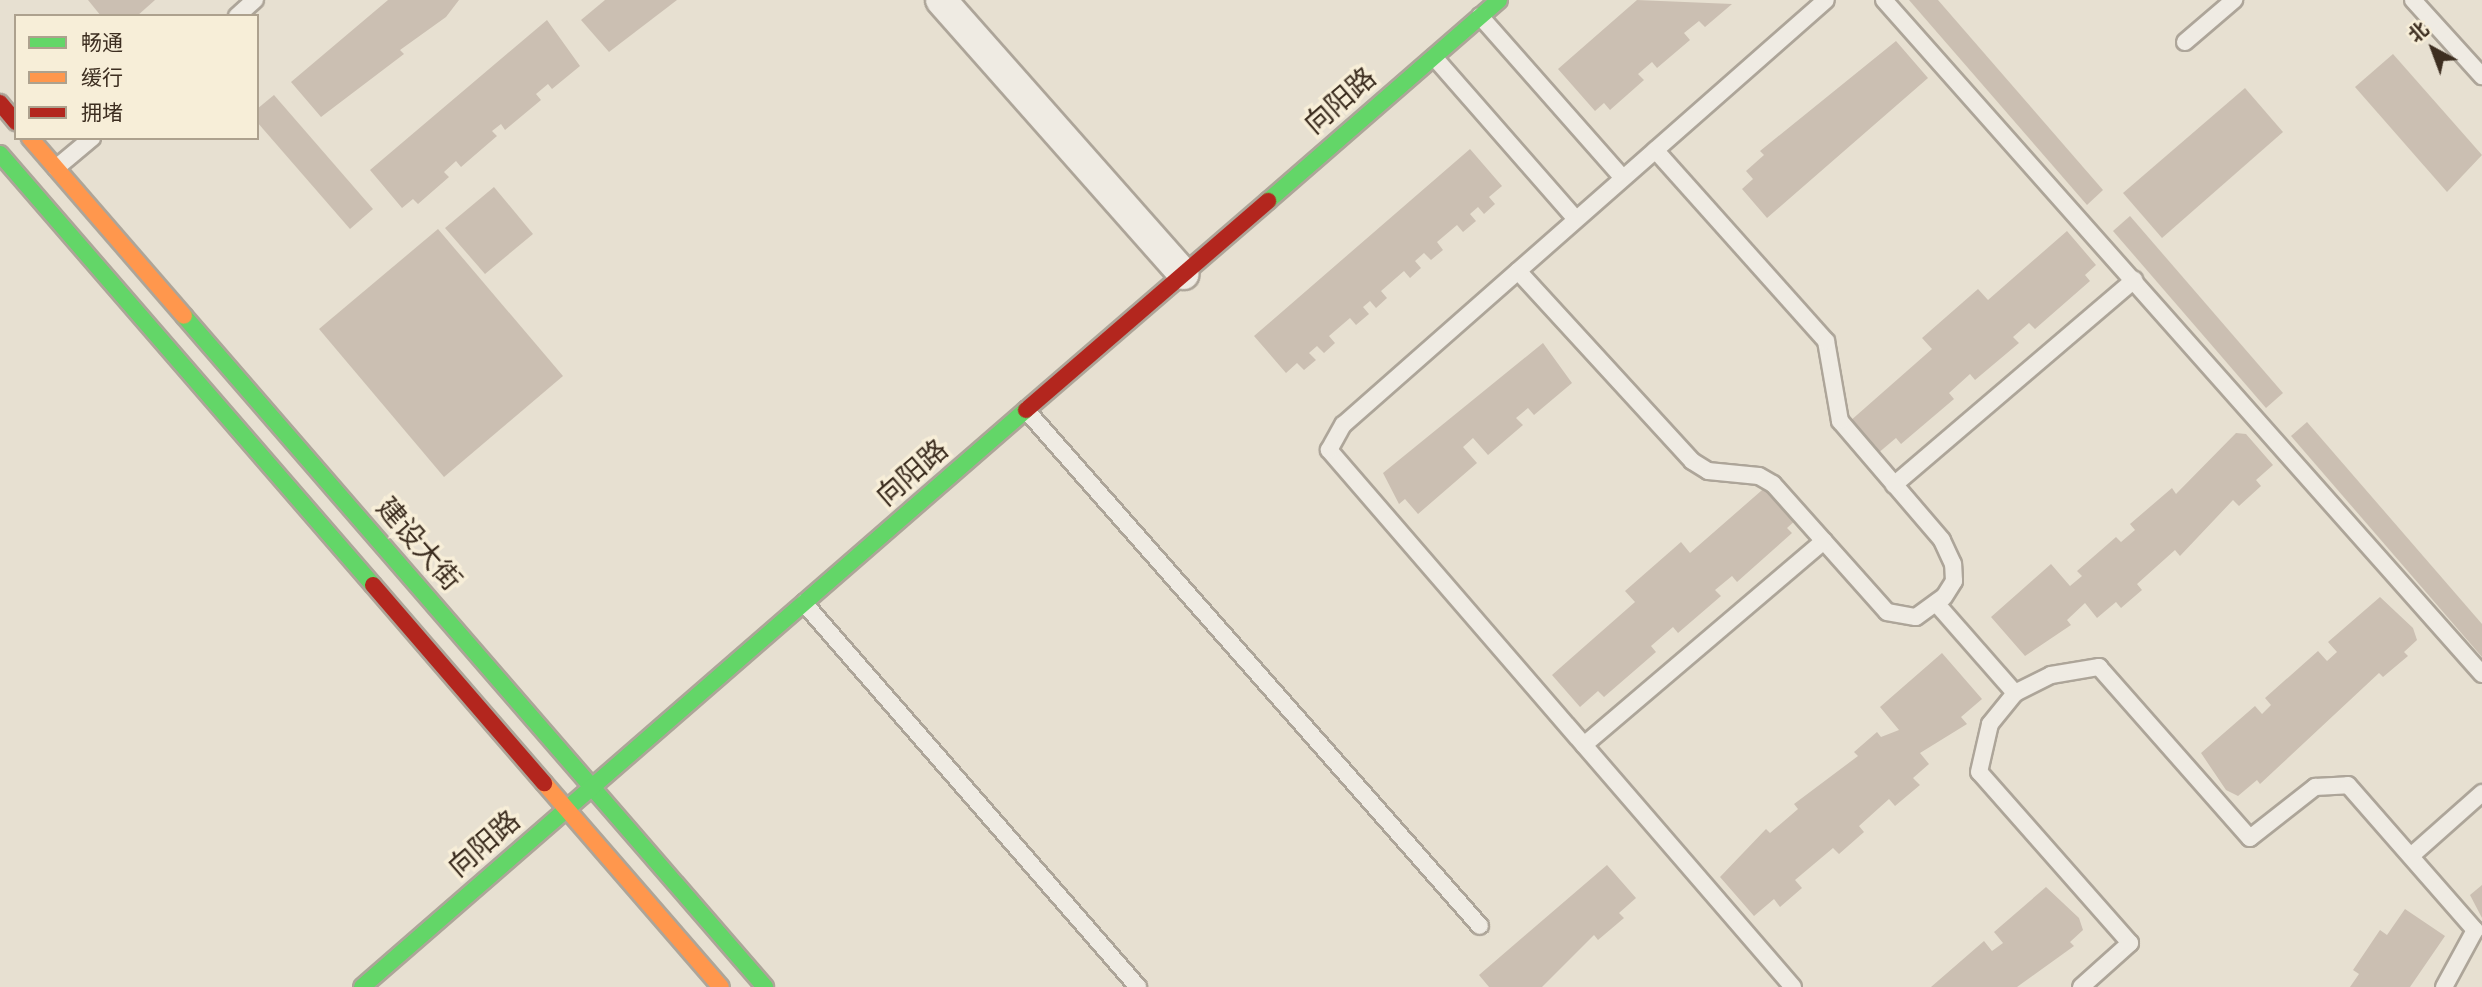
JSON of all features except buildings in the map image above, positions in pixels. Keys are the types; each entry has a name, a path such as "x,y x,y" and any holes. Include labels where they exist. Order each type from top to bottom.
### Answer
{"main road":[{"name":"向阳路","path":"362,987 1499,0"},
{"path":"0,103 14,120"},
{"name":"建设大街","path":"32,140 765,987"},
{"path":"0,154 721,987"}],"street":[{"path":"941,0 1183,274"}],"lane":[{"path":"239,14 256,0"},
{"path":"1793,987 1329,450 1343,425 1826,0"},
{"path":"1884,0 2482,674"},
{"path":"2185,43 2234,0"},
{"path":"2413,0 2482,76"},
{"path":"1480,16 1623,178"},
{"path":"1434,57 1576,219"},
{"path":"56,168 90,140"},
{"path":"1518,271 1692,461 1708,471 1759,476 1773,484 1887,612 1907,618 1936,603 1954,581 1953,564 1942,541 1840,421 1826,341 1655,150"},
{"path":"1895,485 2134,280"},
{"path":"1026,411 1480,926"},
{"path":"1584,745 1824,541"},
{"path":"804,603 1138,987"},
{"path":"1936,603 2015,693"},
{"path":"2081,987 2130,943 1979,772 1990,724 2015,693 2062,672 2098,667 2249,838 2315,787 2348,785 2475,929 2477,942 2445,987"},
{"path":"2411,856 2482,793"}],"traffic: fast":[{"path":"1268,201 1499,0"},
{"path":"0,154 373,585"},
{"path":"184,316 765,987"},
{"path":"362,987 1026,410"}],"traffic: slow":[{"path":"32,140 184,316"},
{"path":"544,783 721,987"}],"traffic: jam":[{"path":"0,103 14,120"},
{"path":"1026,410 1268,201"},
{"path":"373,585 544,783"}]}
